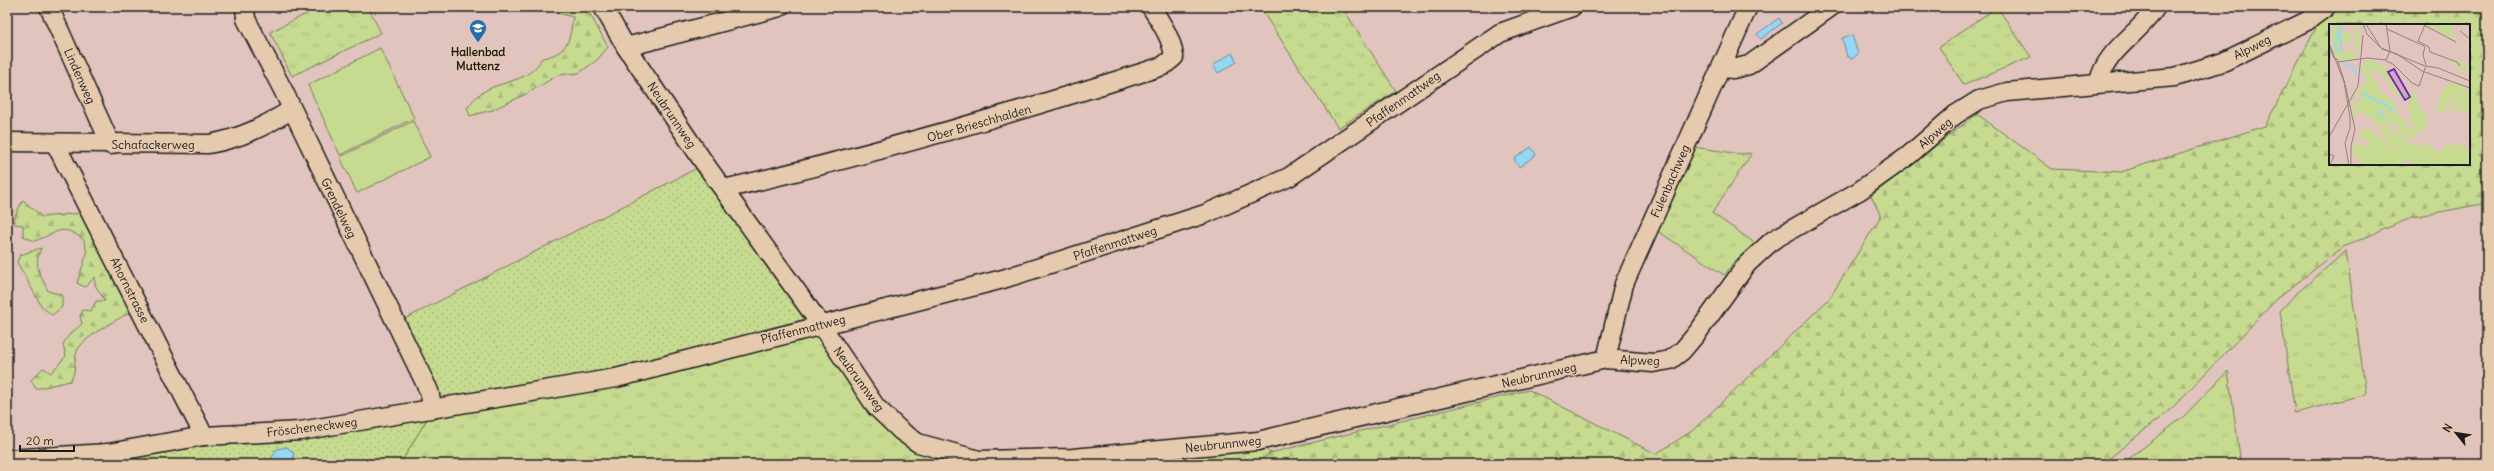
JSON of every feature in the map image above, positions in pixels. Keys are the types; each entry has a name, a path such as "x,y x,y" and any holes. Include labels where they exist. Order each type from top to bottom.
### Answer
{"street":[{"name":"Lindenweg","path":"49,7 111,145"},
{"name":"Grendelweg","path":"245,7 246,19 292,110 429,392 433,409"},
{"name":"Neubrunnweg","path":"604,7 626,47 724,189 821,325 876,407 901,431 918,443 979,460 1074,458 1258,441 1606,359"},
{"path":"626,47 780,7"},
{"name":"Ober Brieschhalden","path":"724,189 836,163 985,122 1163,66 1174,57 1171,40 1150,7"},
{"name":"Pfaffenmattweg","path":"616,378 1003,279 1212,211 1289,177 1500,33 1546,11 1572,7"},
{"name":"Fulenbachweg","path":"1606,359 1624,284 1748,7"},
{"path":"1721,68 1733,69 1749,66 1831,7"},
{"path":"2099,82 2102,69 2108,60 2130,39 2156,7"},
{"name":"Alpweg","path":"1606,359 1653,362 1670,360 1682,351 1698,332 1747,264 1773,240 1859,191 1908,156 1955,115 1979,100 2008,92 2099,82 2175,77 2223,62 2307,21 2326,8"},
{"name":"Schafackerweg","path":"7,142 111,145 209,144 236,139 263,127 292,110"},
{"name":"Ahornstrasse","path":"55,143 204,436"},
{"name":"Fröscheneckweg","path":"7,459 108,453 204,436 300,431 616,378"}],"green space":[{"path":"320,7 373,7 370,11 381,33 292,76 270,32"},
{"path":"555,7 586,7 608,47 597,60 579,73 558,75 528,93 492,110 470,116 467,108 478,95 488,89 522,77 530,72 542,58 557,53 566,45 571,33 573,17 558,13"},
{"path":"1271,7 1342,7 1396,91 1338,128 1263,12"},
{"path":"1997,7 2031,57 1964,85 1939,47"},
{"path":"2327,7 2487,7 2487,203 2413,217 2343,247 2279,297 2171,409 2102,464 1256,464 1270,453 1529,390 1656,454 1692,431 1829,299 1881,216 1871,196 1977,114 2052,169 2121,172 2265,126"},
{"path":"380,48 414,118 340,155 308,85"},
{"path":"413,121 430,157 357,193 340,157"},
{"path":"1693,147 1741,154 1752,153 1712,213 1756,244 1736,260 1724,275 1656,230"},
{"path":"705,164 821,325 433,409 395,324"},
{"path":"23,200 42,217 82,213 131,312 102,329 82,344 76,353 74,373 70,381 36,389 31,380 43,368 51,373 66,356 63,344 70,334 82,324 80,316 83,310 91,311 96,301 105,301 95,285 95,277 85,287 77,283 87,253 84,240 70,231 65,230 55,232 34,241 23,236 23,225 15,224 15,216"},
{"path":"41,248 38,260 38,270 40,275 48,291 62,295 62,307 52,315 42,307 17,262 20,255"},
{"path":"2346,251 2366,394 2295,413 2280,311 2295,295"},
{"path":"821,325 890,421 979,460 1258,441 1270,453 1256,464 400,464 433,409"},
{"path":"2228,371 2241,464 2122,464 2182,418"},
{"path":"433,409 400,464 7,464"}],"water":[{"path":"1779,18 1782,23 1761,39 1757,34"},
{"path":"1852,35 1858,54 1852,59 1847,56 1842,38"},
{"path":"1232,53 1237,62 1218,73 1213,65"},
{"path":"1531,147 1536,155 1519,167 1514,159"},
{"path":"287,447 293,452 295,464 272,464 271,459 277,449"}],"place":[{"name":"Hallenbad Muttenz","path":"478,43"}]}
